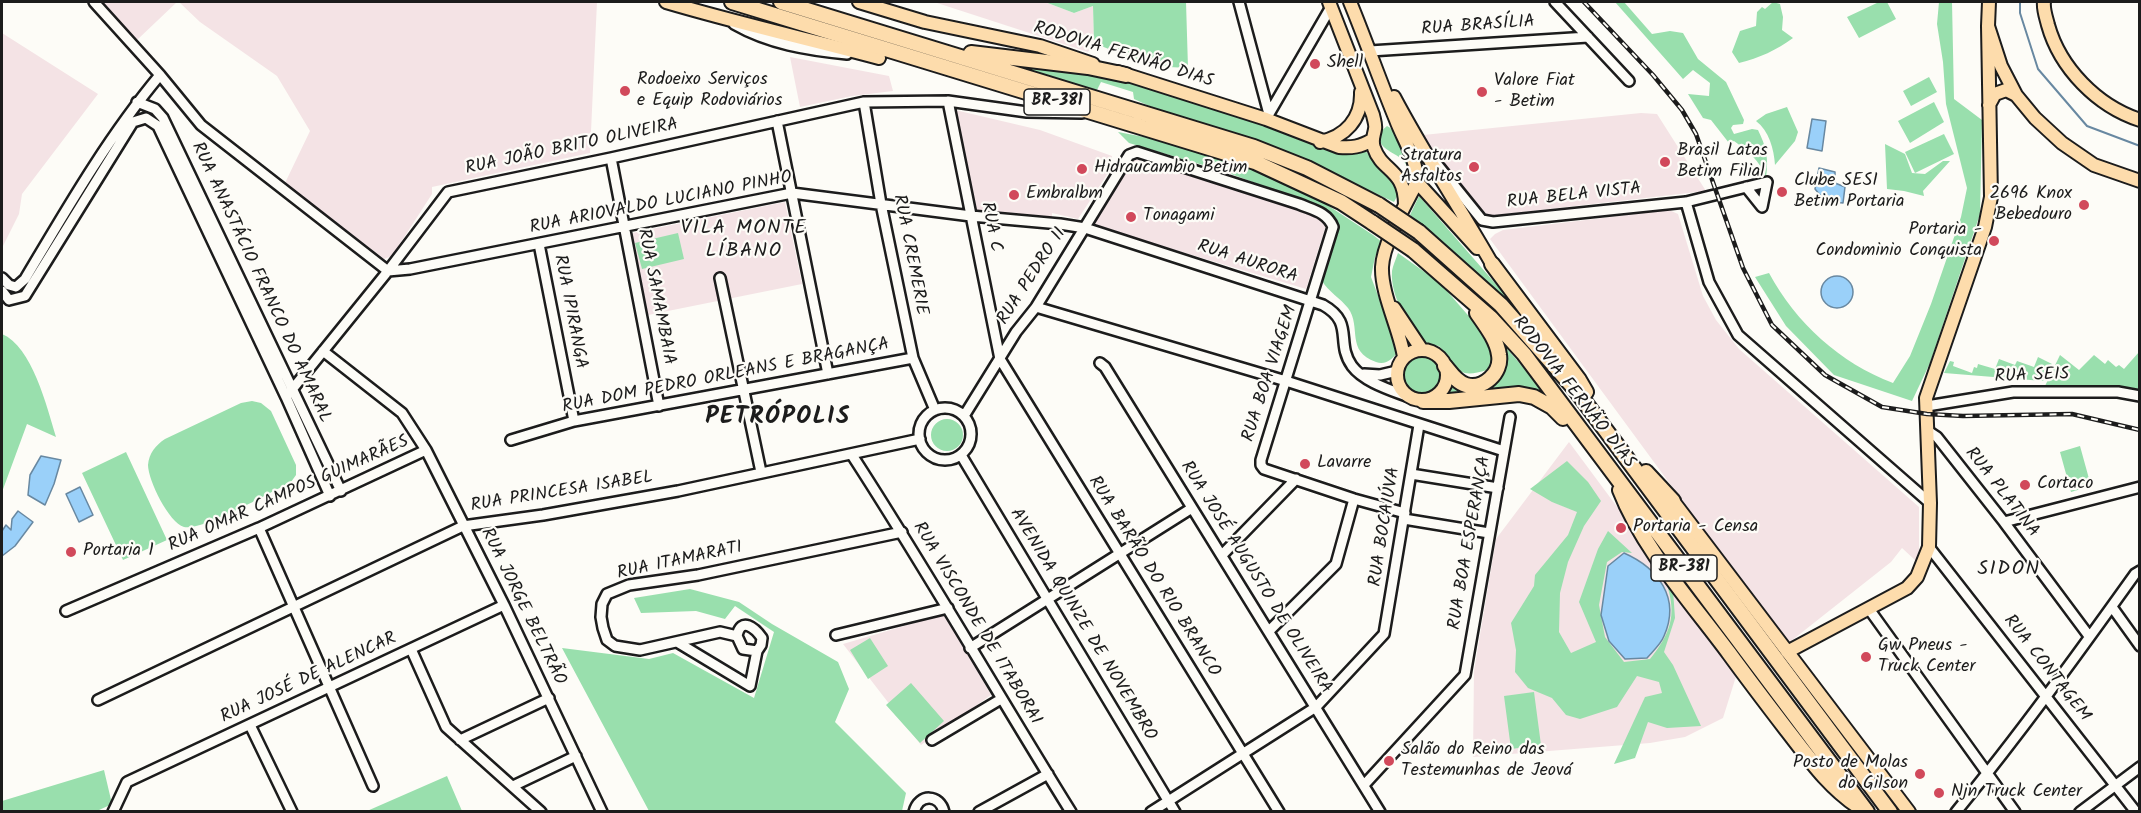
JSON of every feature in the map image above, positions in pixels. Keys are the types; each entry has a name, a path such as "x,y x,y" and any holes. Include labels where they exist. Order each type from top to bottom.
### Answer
{"highway":[{"name":"RODOVIA FERNÃO DIAS","path":"732,2 1255,162 1341,202 1413,250 1491,318 1524,354 1614,474 1628,512 1646,542 1824,778 1841,795 1866,812"},
{"name":"RODOVIA FERNÃO DIAS","path":"781,2 1254,147 1307,168 1379,205 1419,232 1501,306 1575,389 1890,812"},
{"name":"BR-381","path":"897,38 975,54 1126,75"},
{"name":"BR-381","path":"879,58 910,56"},
{"path":"1492,264 1579,380 1613,441"},
{"name":"BR-381","path":"1445,366 1458,382 1468,386 1477,385 1493,376 1500,358 1497,345 1486,326 1460,290"},
{"path":"1416,399 1449,400 1519,394 1534,397 1552,407 1599,454"},
{"name":"BR-381","path":"1624,455 1643,469 1673,501"}],"main road":[{"name":"BR-381","path":"666,2 726,20 780,31 879,58"},
{"name":"RODOVIA FERNÃO DIAS","path":"860,2 925,22 1040,46 1126,75 1267,117 1320,142 1339,147 1361,146 1385,121 1397,124"},
{"path":"1350,2 1397,124 1414,161 1417,182 1492,264"},
{"path":"1787,652 1907,588 1917,577 1929,548 1930,502 1926,398 1985,227 1991,197 1989,2"},
{"path":"2043,2 2052,39 2066,64 2102,101 2126,116 2139,120"},
{"path":"1330,4 1360,85 1374,134 1377,155 1394,172 1401,183 1405,194 1405,206"},
{"path":"1988,26 2001,66 2016,95 2035,118 2062,143 2094,165 2139,181"},
{"path":"1347,50 1370,51"},
{"path":"1370,51 1418,143 1492,264"},
{"path":"1320,142 1338,136 1353,123 1361,105 1360,85"},
{"path":"1989,105 1995,94 2006,90 2016,95"},
{"path":"1404,357 1382,268 1385,251 1417,182"},
{"path":"1387,294 1395,311 1422,350"},
{"path":"1422,350 1436,354 1445,366 1446,382 1438,395 1416,399 1399,386 1397,371 1404,357 1415,351 1422,350"},
{"name":"BR-381","path":"1673,501 1909,812"}],"street":[{"path":"94,2 201,124 388,271 286,397"},
{"path":"1239,2 1267,117"},
{"path":"1555,2 1629,81"},
{"path":"1267,117 1330,4"},
{"name":"RUA BRASÍLIA","path":"1370,51 1588,37"},
{"path":"2,291 9,300 25,296 67,219 137,102 160,75"},
{"name":"RUA JOÃO BRITO OLIVEIRA","path":"388,271 448,192 864,102 948,101 1027,112 1094,113"},
{"name":"RUA C","path":"948,101 1000,359"},
{"name":"RUA ANASTÁCIO FRANCO DO AMARAL","path":"137,102 155,109 163,118 341,491"},
{"name":"RUA CREMERIE","path":"864,102 881,204 913,358 935,410"},
{"name":"RUA ANASTÁCIO FRANCO DO AMARAL","path":"67,219 133,122 146,118 158,126 286,397 330,496"},
{"path":"777,121 828,374"},
{"name":"RUA BELA VISTA","path":"1418,143 1482,220 1493,222 1686,202 1746,187 1767,182 1762,207 1746,187"},
{"name":"RUA PEDRO II","path":"964,416 1016,332 1036,307 1129,154 1137,152 1299,204 1323,214 1330,220"},
{"name":"RUA SAMAMBAIA","path":"610,158 659,406"},
{"name":"RUA ARIOVALDO LUCIANO PINHO","path":"388,271 410,269 792,193 1085,228"},
{"path":"1686,202 1709,282 1738,335 1930,502"},
{"path":"2,278 9,285 16,287 21,284 67,219"},
{"name":"RUA BOA VIAGEM","path":"1296,479 1264,469 1261,460 1333,227 1330,220"},
{"name":"RUA AURORA","path":"1085,228 1334,311 1340,318 1350,364 1357,372"},
{"name":"RUA IPIRANGA","path":"539,244 574,421"},
{"path":"720,278 761,472"},
{"path":"1036,307 1286,381 1503,451"},
{"name":"RUA JORGE BELTRÃO","path":"323,351 402,413 426,450 504,605 602,812"},
{"name":"RUA DOM PEDRO ORLEANS E BRAGANÇA","path":"511,440 574,421 913,358"},
{"name":"RUA BARÃO DO RIO BRANCO","path":"1000,359 1279,812"},
{"name":"RUA JOSÉ AUGUSTO DE OLIVEIRA","path":"1100,363 1106,367 1380,812"},
{"path":"1357,372 1380,375 1397,371"},
{"path":"1357,372 1380,386 1416,399"},
{"name":"RUA SEIS","path":"1927,406 2013,392 2118,392 2139,396"},
{"path":"951,409 964,416 971,432 970,441 961,455 945,460 936,458 923,447 920,439 922,422 928,415 935,410 951,409"},
{"name":"RUA BOA ESPERANÇA","path":"1364,785 1465,675 1510,417"},
{"name":"RUA BOCAIÚVA","path":"1316,707 1384,634 1419,425"},
{"name":"RUA PLATINA","path":"1928,431 1937,437 2004,522 2089,636"},
{"name":"RUA PRINCESA ISABEL","path":"98,700 463,526 678,491 920,439"},
{"name":"RUA OMAR CAMPOS GUIMARÃES","path":"66,611 259,528 426,450"},
{"name":"RUA VISCONDE DE ITABORAI","path":"852,455 902,532 1071,812"},
{"name":"AVENIDA QUINZE DE NOVEMBRO","path":"961,455 1175,812"},
{"path":"1411,474 1498,488"},
{"path":"1222,555 1296,479 1404,516 1489,533"},
{"path":"2004,522 2139,487"},
{"path":"1269,631 1336,564 1354,499"},
{"path":"970,648 1192,508"},
{"path":"259,528 374,786"},
{"name":"RUA ITAMARATI","path":"757,651 762,638 751,626 742,627 738,630 737,636 720,632 640,650 615,646 607,639 602,617 603,604 607,594 629,585 698,575 902,532"},
{"name":"RUA CONTAGEM","path":"1929,548 2136,812"},
{"path":"1956,812 2047,697 2089,636 2139,571"},
{"name":"RUA JOSÉ DE ALENCAR","path":"113,812 126,782 504,605"},
{"path":"2112,607 2139,646"},
{"path":"836,635 948,608"},
{"path":"1869,609 2015,812"},
{"path":"677,642 750,686 757,651 743,649 737,636"},
{"path":"411,649 446,727 541,812"},
{"path":"460,740 549,698"},
{"path":"932,740 1001,699"},
{"path":"1151,812 1316,707"},
{"path":"250,725 292,812"},
{"path":"513,786 576,756"},
{"path":"2080,812 2139,767"},
{"path":"979,812 1048,774"},
{"path":"914,810 922,799 931,798 940,802 944,812"}],"shaded area":[{"path":"102,2 177,2 137,40"},
{"path":"179,2 597,2 590,153 432,187 432,194 392,256 384,259 285,183 310,131 277,76 200,22"},
{"path":"934,2 1045,2 1074,13 1093,6 1094,43 1088,52"},
{"path":"2,33 98,94 22,194 19,214 2,248"},
{"path":"790,57 889,76 893,91 852,96 800,107"},
{"path":"955,110 1040,130 1112,156 1110,170 1078,219 1052,213 1052,220 974,211"},
{"name":"Stratura Asfaltos","path":"1641,113 1657,114 1706,191 1488,216 1428,147 1423,135"},
{"path":"1131,158 1318,212 1326,225 1306,289 1088,224"},
{"path":"785,202 802,284 648,315 632,233"},
{"path":"1669,210 1678,214 1703,296 1716,320 1739,349 1919,507 1919,551 1916,561 1902,548 1891,562 1791,641 1784,639 1490,239 1503,230"},
{"path":"1569,442 1738,670 1723,718 1685,737 1650,743 1473,757 1474,671 1496,539"},
{"path":"945,614 991,695 921,745 843,644"}],"green space":[{"path":"1045,2 1186,2 1188,68 1150,66 1094,43 1093,6 1074,13"},
{"path":"1615,2 1624,2 1652,34 1670,31 1683,33 1698,59 1726,82 1744,120 1743,124 1733,125 1731,128 1734,134 1752,129 1758,130 1766,153 1766,177 1757,161 1749,153 1734,141 1729,143 1711,120 1703,118 1688,94 1709,96 1710,83 1693,70 1683,79"},
{"path":"1773,2 1780,4 1783,17 1782,30 1793,38 1768,53 1739,63 1732,52 1740,31 1756,26 1757,12"},
{"path":"1879,2 1887,2 1896,19 1859,38 1847,17"},
{"path":"1939,2 1952,2 1954,99 1982,120 1980,214 1930,363 1912,401 1834,375 1786,326 1755,277 1769,273 1792,308 1821,339 1855,364 1893,383 1910,356 1931,304 1961,217 1967,188 1946,104 1937,24"},
{"path":"1012,63 1074,70 1129,81 1242,118 1334,152 1365,150 1401,189 1394,202 1278,150 1147,105 1134,99 1133,92 1101,82 1097,90 1024,69"},
{"path":"1929,77 1937,92 1911,106 1903,91"},
{"path":"1934,102 1944,122 1910,143 1898,121"},
{"path":"1787,107 1798,132 1795,141 1775,165 1770,141 1761,125 1756,121 1766,114"},
{"path":"1387,126 1400,140 1411,173 1403,160 1386,149 1380,142 1380,132"},
{"path":"1118,132 1160,140 1256,171 1312,195 1382,242 1375,257 1371,277 1399,351 1392,359 1383,363 1366,357 1357,345 1354,323 1348,308 1322,281 1337,225 1322,208 1223,171 1129,143"},
{"path":"1944,134 1954,154 1915,173 1905,152"},
{"path":"1885,144 1905,154 1912,173 1925,174 1943,161 1950,161 1923,191 1924,196 1887,189"},
{"path":"1419,196 1522,314 1549,351 1466,263 1410,215"},
{"path":"678,233 684,259 642,269 635,243"},
{"path":"1398,253 1440,283 1473,321 1492,347 1492,360 1487,370 1469,373 1458,370 1439,346 1423,344 1402,310 1394,291 1392,271"},
{"path":"2,334 13,341 30,364 43,394 56,437 27,424 2,492"},
{"path":"1499,339 1538,385 1544,396 1446,397 1453,384 1485,387"},
{"path":"2139,352 2139,389 2045,386 2060,355 2079,370 2094,355 2105,364 2108,360 2116,367 2119,365 2124,369"},
{"path":"1421,355 1434,361 1440,374 1434,387 1421,393 1408,387 1402,374 1408,361"},
{"path":"2038,357 2052,364 2043,381 1944,373 1950,361 1954,362 1953,366 1972,373 1978,364 1995,369 1999,359 2015,365 2017,361 2034,367"},
{"path":"252,401 261,403 271,411 296,465 296,475 291,482 221,517 193,527 178,524 160,500 152,480 148,465 151,453 165,439 241,403"},
{"path":"947,419 958,424 963,435 958,446 947,451 936,446 931,435 936,424"},
{"path":"2080,446 2091,486 2071,492 2060,452"},
{"path":"126,452 167,540 123,560 82,473"},
{"path":"1567,461 1588,482 1601,501 1584,526 1568,562 1560,593 1559,632 1571,653 1596,642 1579,602 1598,549 1608,531 1632,553 1622,552 1607,562 1599,605 1605,637 1624,662 1650,659 1667,633 1670,624 1671,606 1667,585 1673,590 1675,618 1664,652 1673,665 1701,726 1667,728 1648,722 1635,758 1614,764 1645,697 1662,693 1659,682 1637,676 1617,707 1580,719 1566,715 1552,698 1528,688 1515,672 1516,650 1511,623 1534,586 1535,575 1568,535 1577,512 1552,502 1530,489"},
{"path":"690,589 739,602 838,662 849,689 835,722 906,793 902,811 649,811 562,648 649,659 673,653 754,698 774,632 735,606 725,619 696,611 641,613 634,598"},
{"path":"870,638 888,666 868,679 850,650"},
{"path":"911,683 944,721 920,743 886,705"},
{"path":"1534,692 1541,745 1511,749 1504,696"},
{"path":"104,770 112,804 97,811 2,812 2,801"},
{"path":"447,776 462,811 367,811"}],"water":[{"path":"1812,119 1826,121 1822,151 1807,148"},
{"path":"1819,168 1835,172 1835,183 1845,187 1843,203 1825,201 1815,189"},
{"path":"1837,276 1848,281 1853,292 1848,303 1837,308 1826,303 1821,292 1826,281"},
{"path":"41,456 61,460 45,505 28,495 30,475"},
{"path":"80,487 93,515 79,522 66,494"},
{"path":"18,511 33,522 15,546 2,556 2,531 6,525 11,530 12,519"},
{"path":"1624,553 1636,559 1656,576 1668,597 1669,622 1659,645 1647,658 1625,659 1609,641 1601,615 1608,566"}],"waterway":[{"path":"2020,2 2020,13 2038,69 2087,126 2140,146"}],"railway":[{"path":"1584,2 1653,75 1682,110 1696,134 1743,268 1772,325 1825,375 1882,407 1927,414 1963,416 2072,414 2140,430"}],"place":[{"name":"Shell","path":"1315,64"},
{"name":"Rodoeixo Serviços e Equip Rodoviários","path":"625,91"},
{"name":"Valore Fiat - Betim","path":"1482,92"},
{"name":"Brasil Latas Betim Filial","path":"1665,162"},
{"name":"Stratura Asfaltos","path":"1474,167"},
{"name":"Hidraucambio Betim","path":"1082,169"},
{"name":"Clube SESI Betim Portaria","path":"1782,192"},
{"name":"Embralbm","path":"1014,195"},
{"name":"2696 Knox Bebedouro","path":"2084,205"},
{"name":"Tonagami","path":"1131,217"},
{"name":"Portaria - Condominio Conquista","path":"1994,241"},
{"name":"Lavarre","path":"1305,464"},
{"name":"Cortaco","path":"2025,485"},
{"name":"Portaria - Censa","path":"1621,528"},
{"name":"Portaria 1","path":"71,552"},
{"name":"Gw Pneus - Truck Center","path":"1866,657"},
{"name":"Salão do Reino das Testemunhas de Jeová","path":"1389,761"},
{"name":"Posto de Molas do Gilson","path":"1920,774"},
{"name":"Njn Truck Center","path":"1939,793"}],"district":[{"name":"VILA MONTE LÍBANO","path":"744,242"},
{"name":"PETRÓPOLIS","path":"778,419"},
{"name":"SIDON","path":"2009,571"}]}
